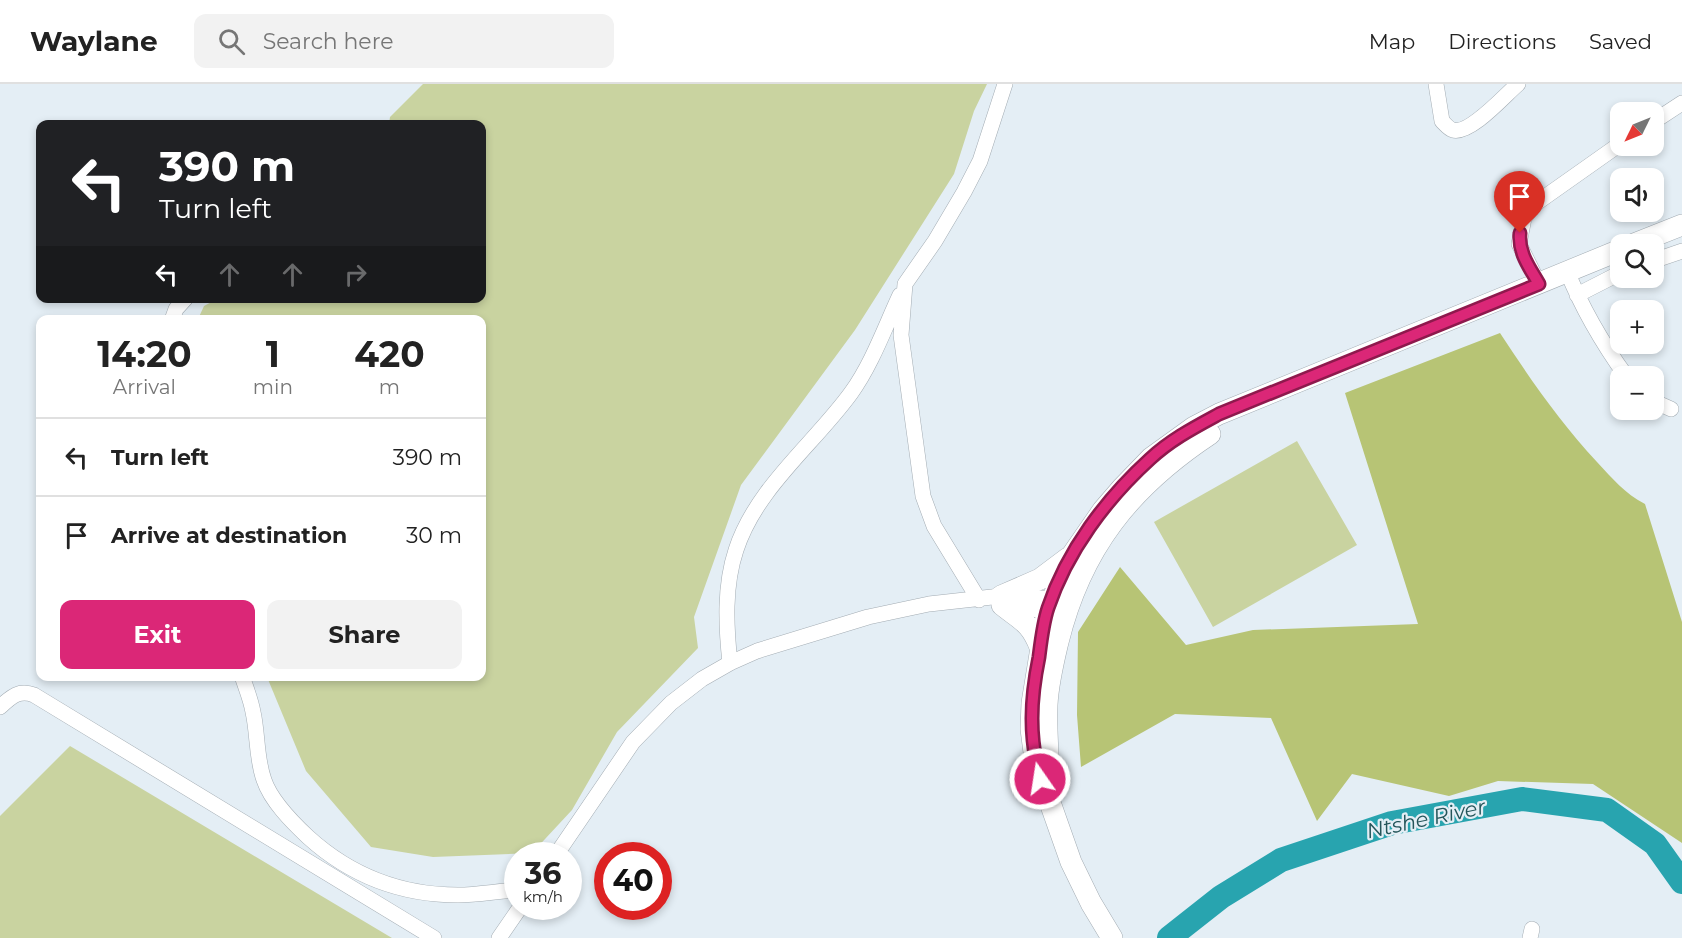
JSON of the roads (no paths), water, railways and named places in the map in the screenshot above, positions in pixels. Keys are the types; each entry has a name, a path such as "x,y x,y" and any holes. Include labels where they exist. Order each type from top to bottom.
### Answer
{"street":[{"path":"730,663 727,639 729,581 735,550 747,523 769,490 832,418 853,390 905,284 935,241 970,182 980,161 1005,84"},
{"path":"1436,84 1442,121 1453,130 1459,130 1471,126 1518,84"},
{"path":"1664,114 1682,102"},
{"path":"1539,284 1519,244 1524,218 1535,204 1610,151"},
{"path":"1659,234 1682,225"},
{"path":"1664,257 1682,251"},
{"path":"992,600 1040,579 1072,555 1103,510 1151,458 1194,427 1219,414 1610,254"},
{"path":"1568,271 1577,295 1618,366"},
{"path":"1577,295 1610,278"},
{"path":"905,284 901,335 923,496 934,526 992,600 1024,620 1034,632 1041,646"},
{"path":"1109,933 1071,862 1038,769 1031,729 1032,703 1041,646 1059,606 1092,552 1107,529 1146,482 1195,444 1273,392"},
{"path":"1664,406 1671,409"},
{"path":"1051,801 1047,706 1049,676 1059,606 1072,555"},
{"path":"565,842 633,742 671,703 702,679 730,663 757,651 868,617 929,604 992,600 1059,606"},
{"path":"244,681 253,711 264,780 273,798 297,827 326,853 363,875 390,886 422,894 460,895 504,891"},
{"path":"0,707 8,699 21,692 27,692 44,700 434,938"},
{"path":"499,938 511,920"}],"waterway":[{"name":"Ntshe River","path":"1169,938 1221,897 1281,860 1392,823 1522,799 1607,810 1655,844 1682,882"}]}
